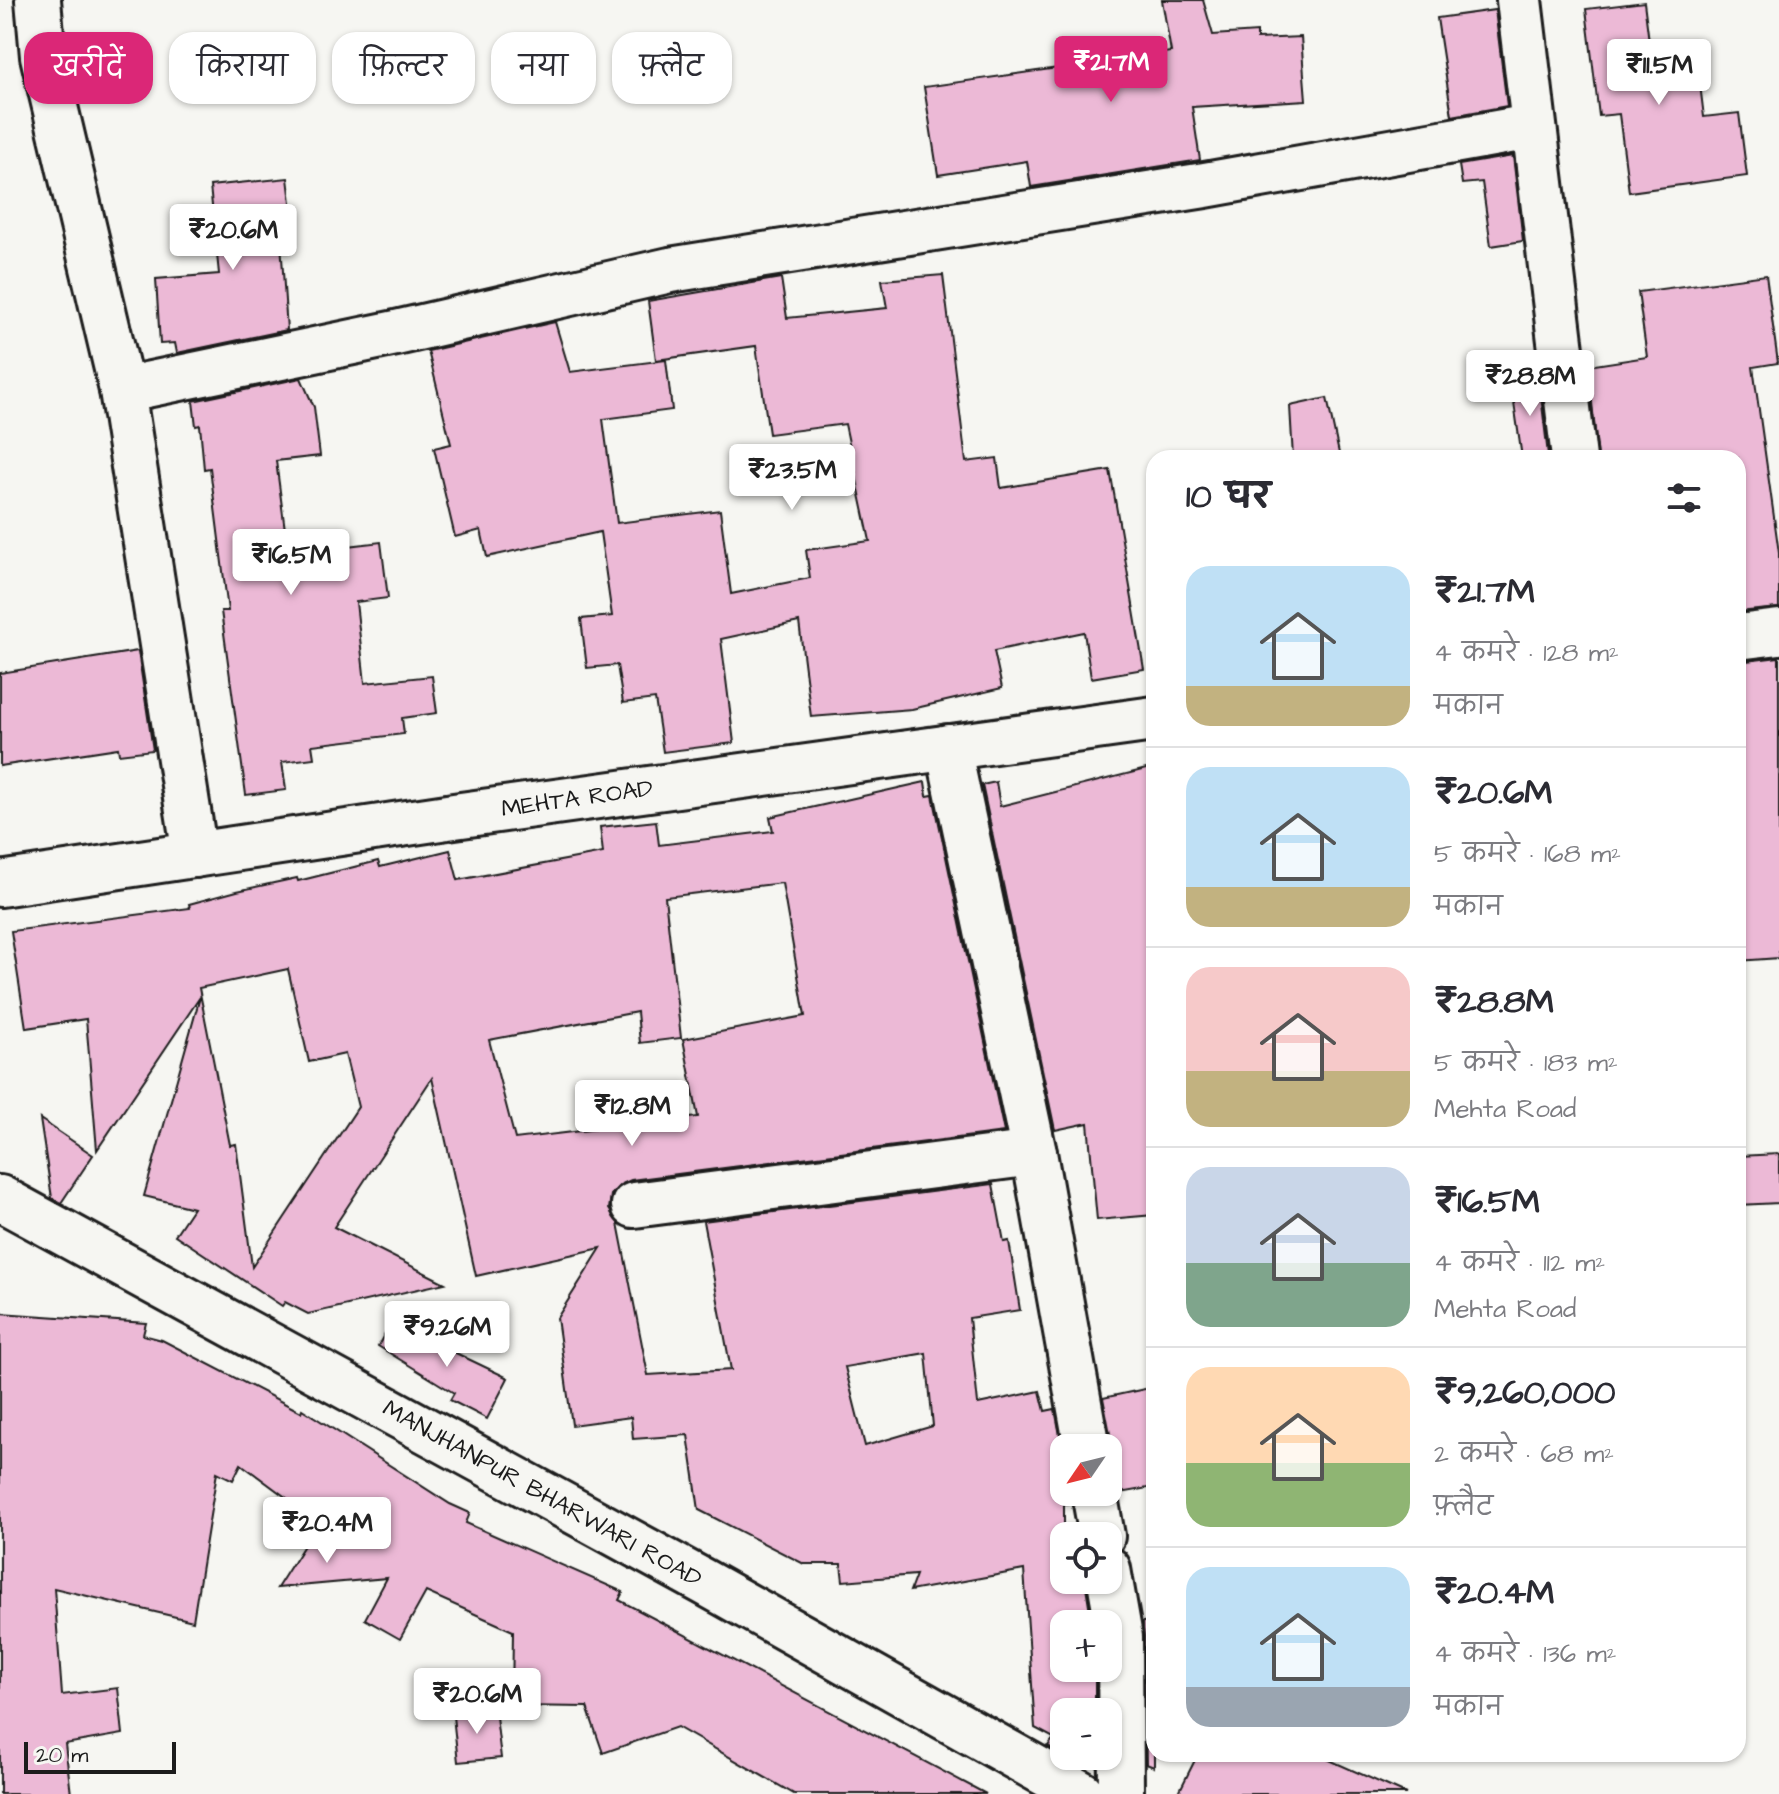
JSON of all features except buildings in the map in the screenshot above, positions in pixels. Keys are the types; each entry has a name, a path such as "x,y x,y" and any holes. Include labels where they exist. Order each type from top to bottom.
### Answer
{"street":[{"path":"38,0 43,56 122,390 195,855"},
{"path":"1519,0 1531,127 1573,450"},
{"path":"122,390 396,333 670,270 1205,185 1531,127"},
{"path":"1746,636 1779,632"},
{"name":"MEHTA ROAD","path":"0,884 1146,720"},
{"path":"948,747 1034,1153 1084,1434"},
{"path":"634,1205 1034,1153"},
{"name":"MANJHANPUR BHARWARI ROAD","path":"0,1198 704,1582 1082,1794"},
{"path":"1112,1594 1120,1637 1121,1794"}]}
